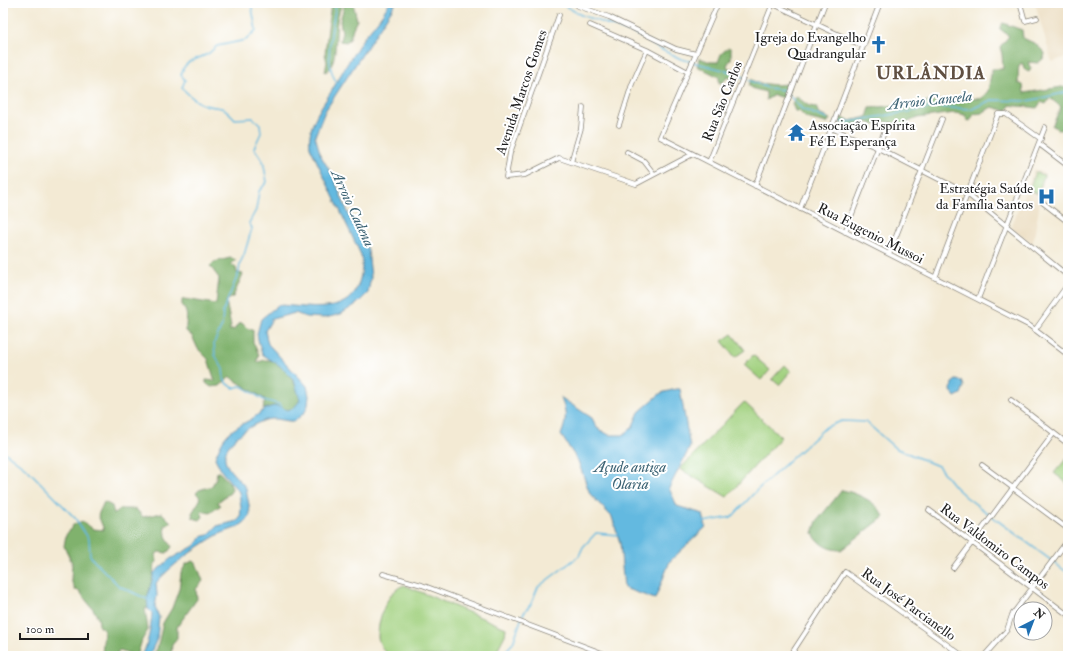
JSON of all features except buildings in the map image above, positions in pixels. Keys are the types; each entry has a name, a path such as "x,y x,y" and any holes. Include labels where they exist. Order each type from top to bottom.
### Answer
{"street":[{"path":"590,25 647,50 688,72 718,3"},
{"path":"772,3 863,46"},
{"name":"Rua São Carlos","path":"709,162 772,3"},
{"path":"755,186 825,3"},
{"path":"800,209 880,3"},
{"path":"1020,3 1025,21 1037,18"},
{"path":"578,6 609,17 676,49 695,56"},
{"name":"Avenida Marcos Gomes","path":"559,15 510,153 506,177 525,175 559,158 571,162"},
{"path":"620,125 632,84 647,50"},
{"name":"Rua Eugenio Mussoi","path":"688,72 660,137 978,299 1035,330 1068,354"},
{"path":"583,107 581,128 571,162 636,184 693,154"},
{"path":"935,278 966,193 998,114 1006,114 1041,139"},
{"path":"888,254 942,119"},
{"path":"845,232 887,125"},
{"path":"978,299 1040,144 1045,127"},
{"path":"831,128 878,148 966,193 1068,276"},
{"path":"1040,144 1068,166"},
{"path":"627,152 644,160 654,174"},
{"path":"1042,202 1068,222"},
{"path":"1035,330 1068,284"},
{"path":"1011,400 1068,444"},
{"path":"953,568 1054,433"},
{"path":"982,465 1068,529"},
{"name":"Rua Valdomiro Campos","path":"929,510 1068,615"},
{"path":"984,656 1007,630 1012,616 1068,540"},
{"name":"Rua José Parcianello","path":"790,656 846,572 963,656"},
{"path":"383,574 422,585 610,656"}],"shaded area":[{"path":"1035,3 1068,3 1068,56 1052,62"},
{"path":"1034,169 1045,173 1033,243 1011,227"}],"green space":[{"path":"331,3 341,3 341,6 337,19 334,57 329,69 325,72 327,62 325,54"},
{"path":"345,3 353,3 357,20 350,39 346,42 340,41 342,32 340,21"},
{"path":"1003,23 1022,30 1023,38 1036,44 1045,53 1044,58 1038,63 1028,62 1031,69 1029,72 1025,70 1022,63 1020,64 1018,71 1018,83 1023,85 1024,93 1068,86 1068,139 1064,136 1063,131 1052,126 1061,107 1050,98 1046,104 1041,102 1037,108 1010,105 1007,111 992,107 982,113 974,114 970,121 967,120 965,115 955,113 917,118 902,125 882,121 875,125 867,122 853,124 852,131 846,125 839,122 840,117 849,121 867,117 870,108 966,98 981,99 988,91 992,69 1003,69 1000,47 1009,36 1000,29"},
{"path":"729,47 731,49 731,59 727,65 728,68 741,71 738,82 728,77 723,82 719,83 719,77 697,66 700,58 710,62 718,62 721,54"},
{"path":"751,79 758,83 776,85 786,84 790,87 787,96 783,98 774,95 766,100 766,92 749,86"},
{"path":"796,96 809,106 816,107 819,114 830,119 827,123 806,118 799,111 795,111 792,104"},
{"path":"1035,172 1044,175 1038,194 1029,190"},
{"path":"230,258 236,260 231,264 236,268 237,273 243,274 233,297 226,301 231,326 229,330 234,330 238,324 242,323 247,328 253,330 253,342 259,355 257,362 266,360 272,361 278,364 289,374 299,394 300,400 296,407 286,410 276,406 263,409 265,399 230,377 220,386 211,387 206,383 206,380 215,381 208,359 198,349 192,336 186,331 187,315 182,306 182,300 184,299 216,304 219,278 210,266 214,262"},
{"path":"732,334 745,350 735,357 722,341"},
{"path":"753,355 770,370 761,380 744,365"},
{"path":"785,365 791,371 779,385 772,379"},
{"path":"744,402 781,437 727,497 680,469"},
{"path":"1068,457 1068,484 1054,473"},
{"path":"217,472 219,472 230,483 232,489 230,493 219,501 218,503 221,505 210,513 201,511 203,517 200,520 193,518 192,513 200,500 196,493 199,490 212,486"},
{"path":"842,490 854,493 866,499 877,507 884,517 841,550 837,550 828,548 821,544 813,533 817,521"},
{"path":"104,502 112,506 114,514 120,509 136,509 143,517 162,513 171,522 168,525 165,525 166,536 172,547 167,553 159,552 156,554 157,562 154,565 148,609 145,608 148,630 142,640 137,656 120,650 117,652 120,656 102,656 104,629 99,627 99,621 95,612 80,591 75,590 71,580 72,563 64,546 66,535 74,524 80,522 85,523 93,529 104,530 98,515"},
{"path":"193,561 196,563 203,581 196,589 197,599 177,627 177,638 172,644 171,656 152,656 157,649 163,623 172,608 179,589 181,573 186,564"},
{"path":"404,585 506,628 505,635 494,656 389,656 382,648 378,637 381,614 392,594"}],"water":[{"name":"Arroio Cadena","path":"389,3 396,3 325,111 315,136 321,156 333,176 351,220 368,250 371,277 368,293 358,303 341,314 325,318 306,317 295,313 272,319 265,331 268,344 307,386 309,396 308,405 305,412 295,421 270,419 249,428 234,439 225,452 225,459 228,467 246,488 250,515 243,524 219,534 191,552 175,564 156,583 157,595 155,607 159,617 157,639 149,656 142,656 148,641 151,624 152,613 148,609 147,599 154,573 170,559 194,546 203,536 208,535 217,526 237,521 240,518 241,508 239,492 222,472 215,458 224,439 235,428 252,419 267,408 277,406 289,410 296,406 300,400 294,380 280,366 262,354 257,334 261,319 278,305 327,307 338,305 348,300 355,291 360,279 362,267 361,255 310,147 310,138 311,130 321,107 362,40 380,18"},
{"path":"956,380 962,381 964,386 961,394 955,397 951,391 952,383"},
{"name":"Açude antiga Olaria","path":"680,389 690,447 669,488 677,506 703,514 706,527 670,561 655,599 624,588 620,543 612,517 590,494 578,461 561,435 564,425 565,411 560,397 592,418 597,428 609,435 623,435 632,428 639,412 661,393"}],"waterway":[{"path":"251,3 256,30 246,40 217,46 208,54 189,62 184,67 181,75 185,80 182,88 198,102 224,109 235,119 253,118 260,124 261,133 254,148 263,161 267,182 259,191 256,210 249,223 252,228 240,263 239,272 223,311 222,326 214,343 215,355 223,369 224,379 227,384 234,388 240,386 243,387 264,400 281,405 282,409"},
{"path":"336,3 329,55 330,65 337,83"},
{"name":"Arroio Cancela","path":"560,3 581,15 638,35 660,49 681,59 735,73 768,88 784,90 802,109 827,119"},
{"name":"Arroio Cancela","path":"840,122 848,122 936,107 972,109 991,100 1028,101 1068,92"},
{"path":"703,522 732,517 756,491 826,427 842,421 866,422 895,448 938,466 955,487 966,497 1068,573"},
{"path":"3,451 28,470 75,518 89,539 90,555 93,560 119,586 149,600"},
{"path":"501,656 513,643 523,614 531,604 538,587 579,556 583,547 596,533 619,535"},
{"path":"3,652 6,656"},
{"path":"505,652 515,656"}],"place":[{"name":"Igreja do Evangelho Quadrangular","path":"879,45"},
{"name":"Associação Espírita Fé E Esperança","path":"796,133"},
{"name":"Estratégia Saúde da Família Santos","path":"1046,196"}],"district":[{"name":"URLÂNDIA","path":"931,73"}]}
